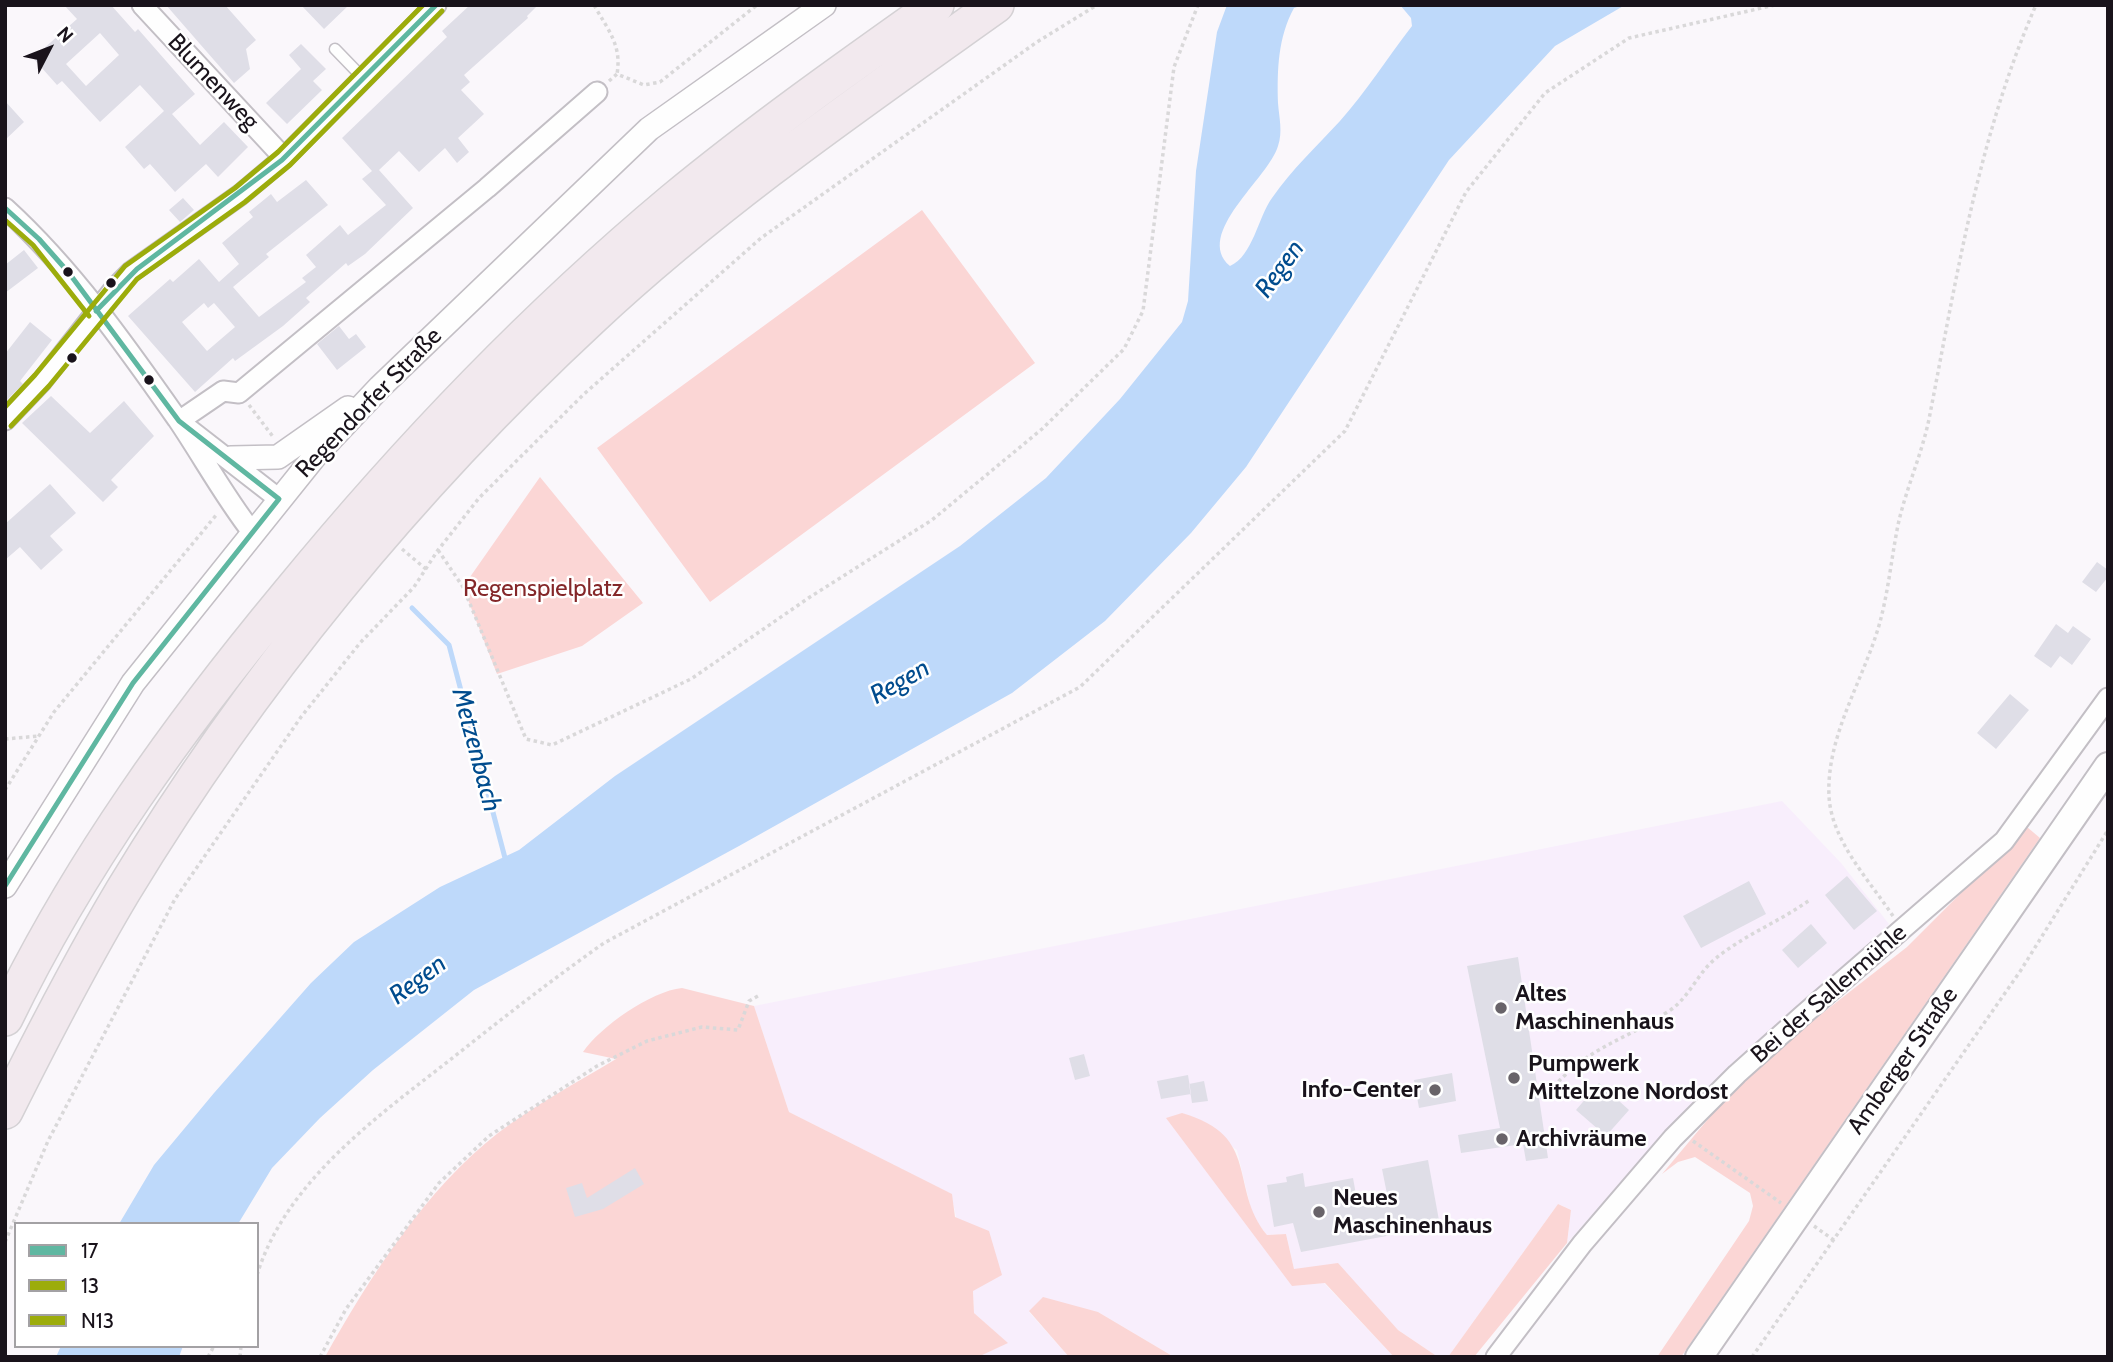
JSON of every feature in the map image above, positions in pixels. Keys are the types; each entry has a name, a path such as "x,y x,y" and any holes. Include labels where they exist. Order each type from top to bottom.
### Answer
{"highway":[{"path":"5,1018 83,879 152,770 246,646 329,545 442,418 569,293 673,202 795,105 936,5"},
{"path":"5,1111 53,1014 117,902 190,788 274,668 364,558 469,440 590,318 698,226 823,128 996,5"}],"main road":[{"name":"Amberger Straße","path":"1699,1357 2108,766"}],"street":[{"name":"Blumenweg","path":"142,5 284,158"},
{"path":"5,420 42,381 96,311 131,272 240,195 284,158 436,5"},
{"name":"Regendorfer Straße","path":"5,886 133,683 279,499 380,387 649,128 824,5"},
{"path":"178,421 223,391 239,393 487,188 597,93"},
{"path":"5,208 39,239 96,311 178,421 228,501 252,532"},
{"path":"230,458 278,457 380,387"},
{"path":"178,421 230,458 279,499"},
{"name":"Bei der Sallermühle","path":"1496,1357 1583,1244 1680,1131 1737,1074 2004,841 2108,698"}],"lane":[{"path":"335,49 364,80"}],"path":[{"path":"594,5 616,43 620,57 617,74 597,93"},
{"path":"617,74 644,85 660,82 757,5"},
{"path":"5,1242 48,1141 175,899 301,718 360,643 427,570 438,550 480,498 584,394 761,238 1037,42 1097,5"},
{"path":"438,550 463,587 526,739 552,744 691,678 810,597 932,520 1042,429 1124,349 1143,311 1174,67 1198,5"},
{"path":"259,1266 285,1218 335,1158 386,1110 604,943 1080,687 1345,431 1465,192 1545,93 1629,38 1775,5"},
{"path":"1902,930 1845,844 1834,821 1829,795 1833,758 1882,614 1898,524 1930,417 1971,205 2009,73 2036,5"},
{"path":"239,393 276,441"},
{"path":"5,790 54,712 222,508"},
{"path":"400,548 427,570"},
{"path":"5,739 39,736"},
{"path":"1752,1357 2021,970 2108,830"},
{"path":"1549,1092 1572,1068 1598,1048 1670,1010 1689,992 1704,970 1725,951 1811,899"},
{"path":"320,1357 346,1309 439,1183 489,1136 597,1066 647,1041 702,1027 738,1030 749,1001 758,996"},
{"path":"1680,1131 1783,1205"},
{"path":"1807,1222 1835,1241"},
{"path":"259,1268 261,1262"}],"shaded area":[{"path":"1782,801 1841,863 1889,924 1678,1119 1567,1243 1571,1210 1558,1204 1448,1357 1438,1357 1398,1330 1367,1299 1294,1269 1286,1234 1267,1235 1253,1218 1237,1150 1182,1113 1292,1285 1324,1283 1394,1357 1174,1357 1098,1312 1029,1312 1069,1357 978,1357 1007,1343 974,1313 973,1291 951,1194 789,1112 754,1006"}],"green space":[{"path":"922,210 1035,363 710,602 597,448"},
{"name":"Regenspielplatz","path":"540,477 643,603 582,646 497,674 463,587"},
{"path":"2027,827 2040,838 1681,1357 1657,1357 1749,1221 1753,1206 1750,1193 1695,1157 1678,1162 1662,1174 1719,1106 1742,1084 1792,1037 1907,947"},
{"path":"682,988 754,1006 789,1112 952,1194 955,1217 989,1231 1002,1275 973,1291 974,1313 1008,1343 978,1357 325,1357 360,1297 401,1236 472,1155 512,1123 616,1059 583,1052 601,1032 642,1003"},
{"path":"1182,1113 1207,1123 1224,1135 1234,1149 1255,1217 1267,1235 1286,1234 1294,1269 1338,1263 1398,1330 1438,1357 1394,1357 1325,1283 1292,1286 1166,1118"},
{"path":"1558,1204 1571,1210 1567,1243 1474,1357 1448,1357"},
{"path":"1043,1297 1098,1312 1174,1357 1069,1357 1029,1311"}],"water":[{"name":"Regen","path":"1227,5 1303,5 1294,8 1282,42 1278,78 1278,146 1262,174 1227,222 1221,238 1221,253 1230,266 1238,261 1250,245 1267,206 1280,187 1350,110 1412,26 1411,18 1400,5 1625,5 1555,46 1449,160 1246,467 1191,533 1105,621 1012,693 474,990 373,1070 320,1118 272,1168 239,1222 120,1222 154,1165 214,1093 311,983 354,942 440,887 519,850 615,776 960,546 1046,478 1120,399 1182,322 1188,301 1196,171 1217,32"},
{"path":"60,1348 182,1348 179,1357 56,1357"}],"building":[{"path":"64,5 111,5 135,32 138,29 195,94 172,114 200,145 224,122 248,147 218,177 206,164 175,192 150,164 144,169 125,147 164,111 140,85 100,122 62,81 57,85 33,58 77,19","holes":["100,33 119,55 86,86 66,64"]},
{"path":"166,5 225,5 256,40 246,49 250,69 234,83"},
{"path":"301,5 349,5 324,29"},
{"path":"470,5 538,5 528,18 464,75 470,82 461,90 484,114 458,138 469,152 457,163 445,148 419,172 399,151 379,170 413,208 365,254 348,266 346,263 306,298 310,302 283,326 235,361 233,358 195,392 128,316 170,279 173,282 199,259 219,282 239,264 222,243 253,217 249,212 271,194 277,202 306,180 328,205 266,254 269,257 233,287 259,317 306,282 302,278 316,267 306,255 340,225 348,235 386,205 362,179 372,171 342,138 447,37 442,31","holes":["204,303 208,308 214,303 235,327 207,351 182,322"]},
{"path":"301,44 326,69 313,81 322,90 287,124 266,103 301,69 289,55"},
{"path":"5,101 24,122 5,140"},
{"path":"183,198 194,210 180,222 169,210"},
{"path":"24,250 38,268 5,293 5,265"},
{"path":"30,322 52,340 20,381 23,384 5,402 5,354"},
{"path":"339,326 349,339 356,334 366,347 337,370 317,344"},
{"path":"51,396 90,433 124,401 154,436 111,480 118,487 103,502 22,423"},
{"path":"50,484 76,513 50,536 63,550 41,570 20,547 5,560 5,524"},
{"path":"2097,562 2108,570 2108,577 2096,592 2082,582"},
{"path":"2056,624 2068,633 2073,626 2091,639 2072,665 2060,656 2051,668 2034,656"},
{"path":"2010,694 2029,710 1996,749 1977,733"},
{"path":"1847,876 1877,911 1854,930 1825,895"},
{"path":"1749,881 1766,914 1701,948 1683,916"},
{"path":"1811,924 1827,943 1798,968 1782,950"},
{"path":"1518,957 1548,1158 1526,1161 1523,1144 1461,1153 1458,1135 1500,1128 1467,966"},
{"path":"1084,1054 1090,1076 1075,1080 1069,1058"},
{"name":"Info-Center","path":"1452,1073 1456,1101 1419,1108 1414,1080"},
{"path":"1188,1075 1191,1094 1161,1099 1157,1081"},
{"path":"1204,1081 1208,1101 1192,1103 1189,1084"},
{"path":"1599,1083 1629,1110 1606,1136 1576,1110"},
{"path":"1428,1160 1440,1226 1301,1252 1293,1223 1274,1227 1267,1185 1287,1182 1286,1177 1303,1173 1305,1187 1353,1178 1357,1200 1387,1194 1382,1169"},
{"path":"635,1168 644,1184 603,1209 575,1217 566,1188 582,1183 587,1198"}],"waterway":[{"name":"Metzenbach","path":"412,608 449,645 505,858"}],"transit line":[{"name":"N13","path":"5,407 35,375 125,266 235,188 278,152 423,5"},
{"name":"17","path":"96,311 137,269 282,160 436,5"},
{"name":"13","path":"11,426 49,386 137,279 245,202 290,165 442,11"},
{"name":"17","path":"5,208 39,239 69,273 179,421 279,499 133,683 5,886"},
{"name":"13","path":"5,220 33,245 89,316"}],"place":[{"name":"Altes Maschinenhaus","path":"1501,1008"},
{"name":"Pumpwerk Mittelzone Nordost","path":"1514,1078"},
{"name":"Info-Center","path":"1435,1090"},
{"name":"Archivräume","path":"1502,1139"},
{"name":"Neues Maschinenhaus","path":"1319,1212"}]}
